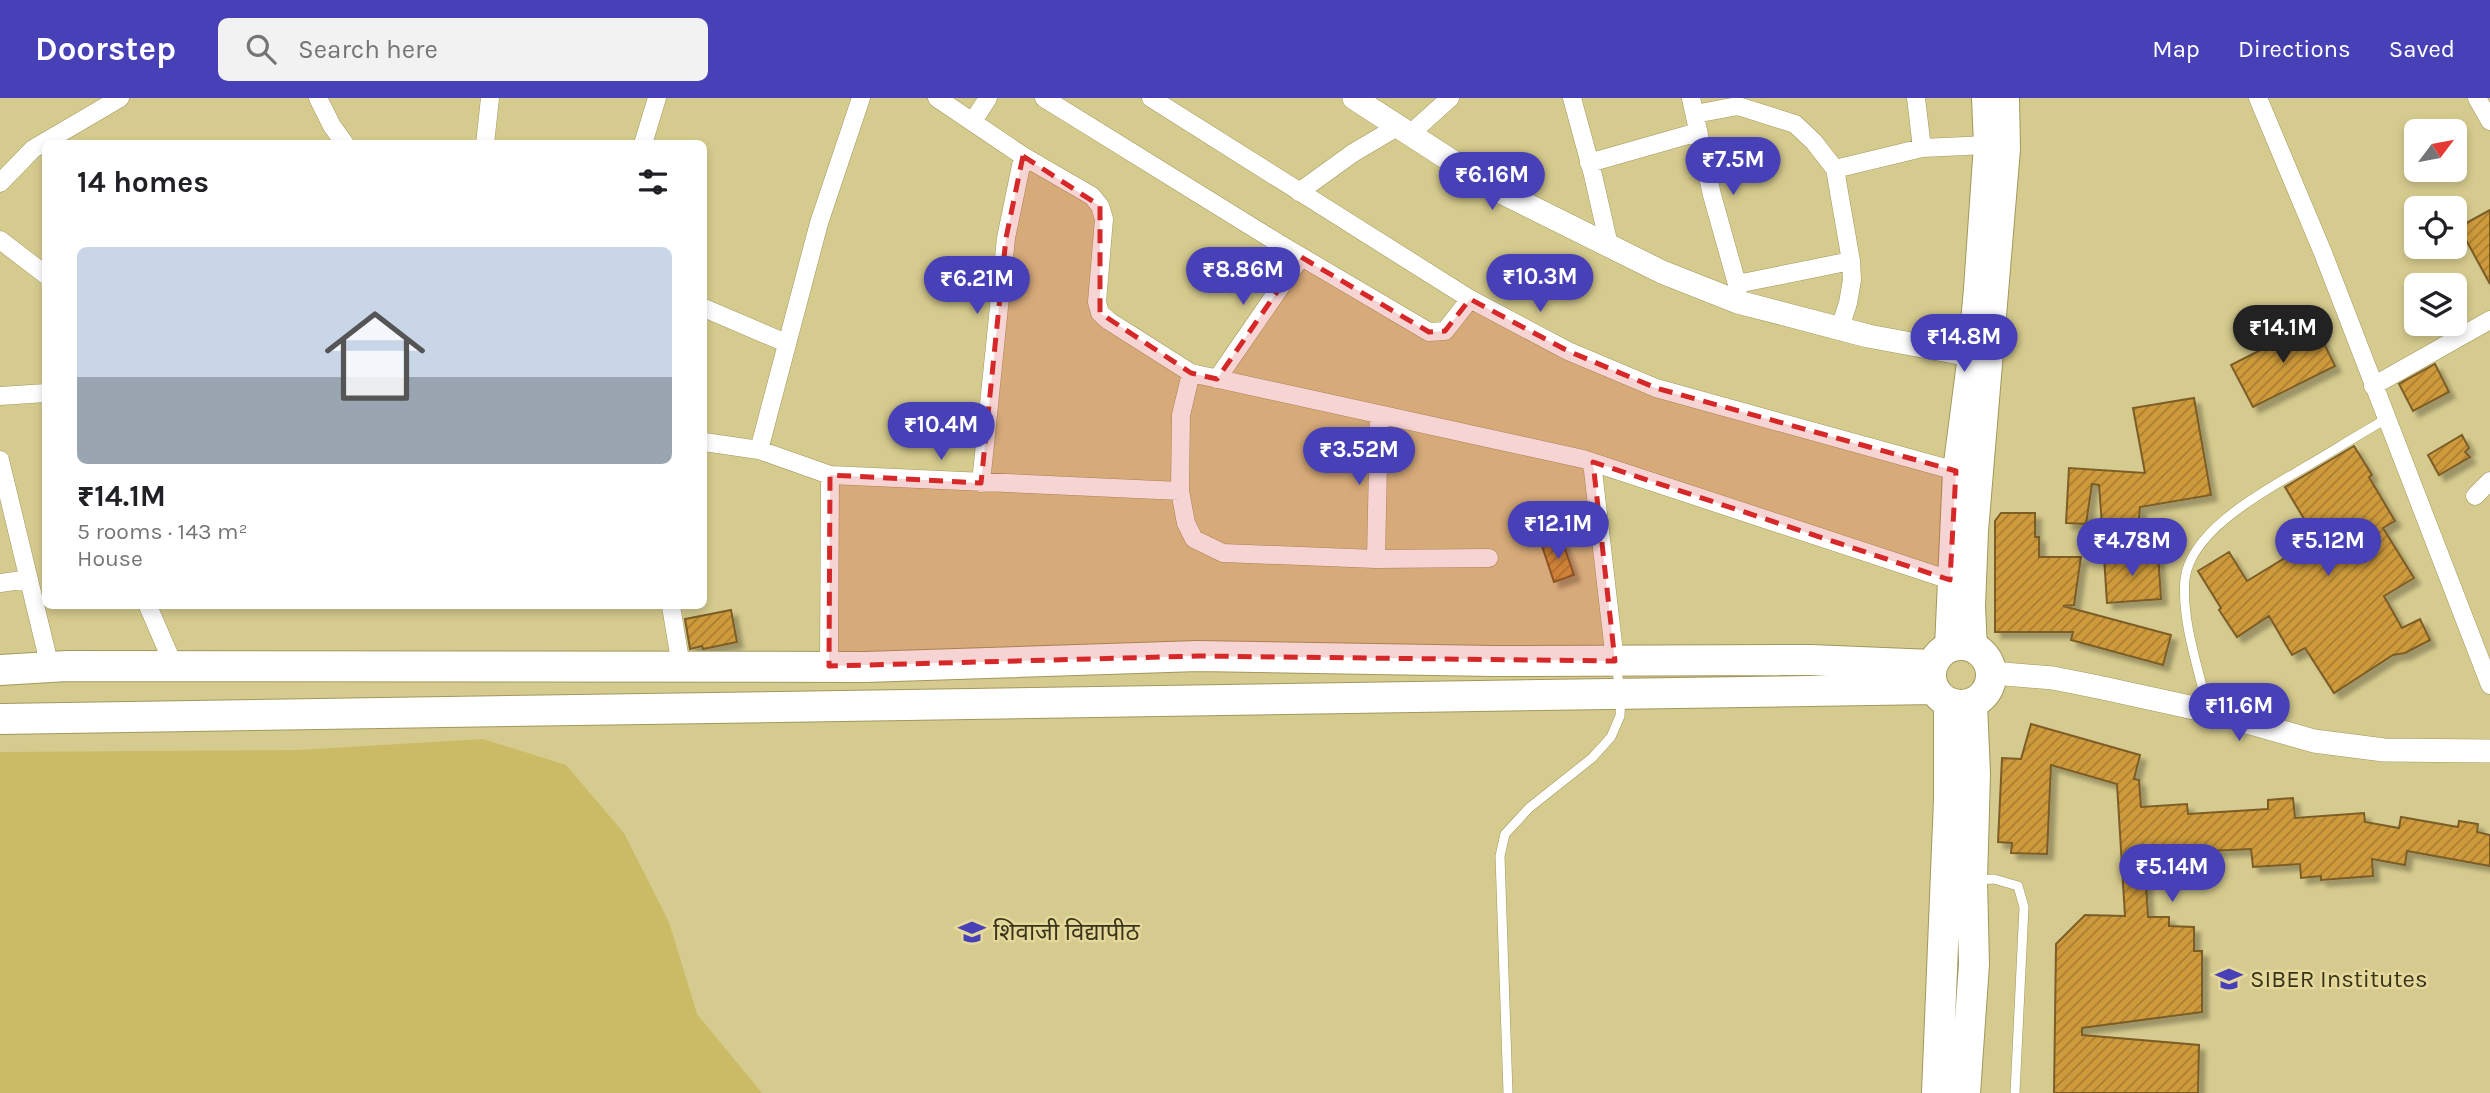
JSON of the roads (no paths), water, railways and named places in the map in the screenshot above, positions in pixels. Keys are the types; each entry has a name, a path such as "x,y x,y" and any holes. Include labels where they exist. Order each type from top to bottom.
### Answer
{"main road":[{"path":"1937,1093 1950,799 1950,580 1955,471 1971,355 1987,145 1985,98"},
{"path":"1965,1093 1974,964 1972,880 1975,774 1951,676 1972,606 1975,531 2007,149 2006,98"},
{"path":"0,670 174,666 829,666 1198,656 1615,661 1811,660 1951,676"},
{"path":"0,719 1621,695 1951,676 1987,659 1992,673"}],"street":[{"path":"48,140 120,98"},
{"path":"318,98 342,140"},
{"path":"485,140 490,98"},
{"path":"644,140 657,98"},
{"path":"759,450 819,223 861,98"},
{"path":"937,98 1023,156 1092,196 1100,206 1104,219 1097,302 1100,313 1191,373 1592,462 1950,580"},
{"path":"973,121 988,98"},
{"path":"1044,98 1301,257 1429,332 1445,331 1470,299"},
{"path":"1151,98 1470,299 1567,351 1656,388 1955,471"},
{"path":"1354,98 1494,189 1662,272 1738,293 1840,328 1971,355"},
{"path":"1299,192 1353,153 1403,131 1450,98"},
{"path":"1572,98 1609,245"},
{"path":"1916,98 1922,148"},
{"path":"2258,98 2323,253 2490,685"},
{"path":"2477,98 2490,121"},
{"path":"1589,163 1695,115 1738,102 1795,124 1814,142 1835,169 1852,280 1840,328"},
{"path":"1695,115 1712,195 1738,293"},
{"path":"0,183 33,149 42,144"},
{"path":"1835,169 1922,148 1987,145"},
{"path":"981,483 1006,237 1023,156"},
{"path":"0,240 42,272"},
{"path":"1217,379 1301,257"},
{"path":"1738,293 1851,261"},
{"path":"707,310 786,343"},
{"path":"2373,386 2490,320"},
{"path":"1191,373 1181,415 1180,491 1186,523 1194,539 1223,553 1376,559 1489,558"},
{"path":"0,396 42,393"},
{"path":"1376,559 1379,415"},
{"path":"707,442 759,450 830,475 1180,491"},
{"path":"0,460 50,667"},
{"path":"1592,462 1615,661"},
{"path":"829,666 830,475"},
{"path":"2475,496 2490,481"},
{"path":"0,583 29,579"},
{"path":"149,609 174,666"},
{"path":"672,609 681,666"},
{"path":"1992,673 2053,678 2208,711 2314,741 2384,750 2490,751"}],"lane":[{"path":"2208,711 2185,608 2185,576 2193,554 2217,526 2244,504 2386,419"},
{"path":"1508,1093 1500,856 1505,834 1529,808 1592,758 1611,737 1619,716 1621,695 1615,661"},
{"path":"1972,880 1994,879 2018,886 2024,907 2015,1093"}],"place":[{"name":"शिवाजी विद्यापीठ","path":"972,932"},
{"name":"SIBER Institutes","path":"2229,979"}]}
